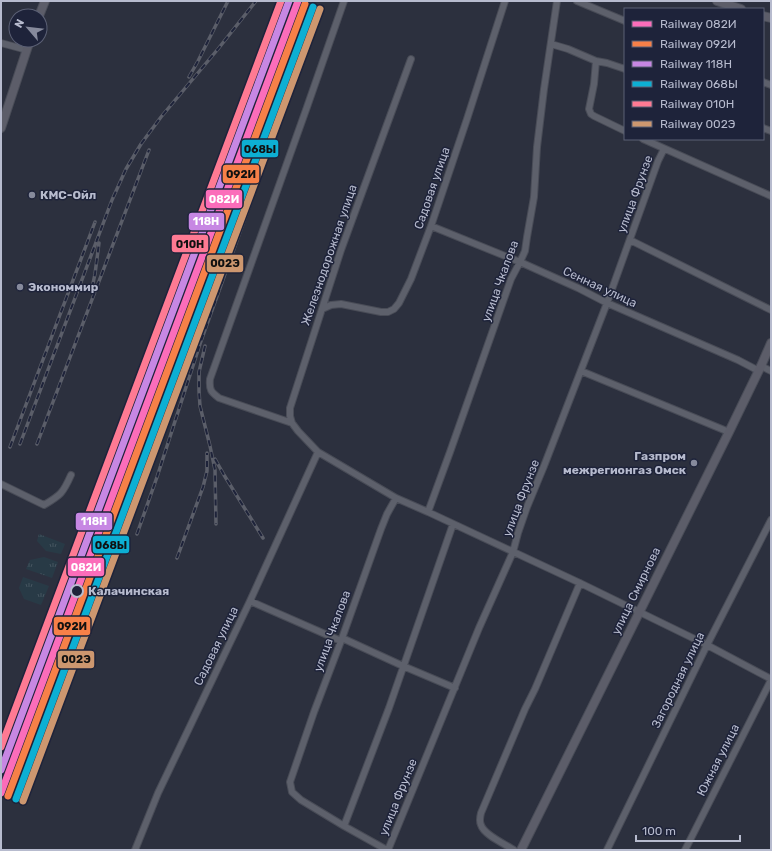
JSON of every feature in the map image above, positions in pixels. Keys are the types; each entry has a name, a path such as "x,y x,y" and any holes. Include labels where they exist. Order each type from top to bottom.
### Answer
{"street":[{"path":"344,1 210,379 212,392 219,398 292,423 318,452 396,498 580,583 707,645 771,680"},
{"name":"Садовая улица","path":"322,309 331,305 341,304 388,312 394,309 399,303 411,279 431,226 505,1"},
{"name":"улица Чкалова","path":"428,512 511,279 525,251 534,197 537,147 557,1"},
{"path":"577,1 624,21"},
{"path":"717,1 738,8"},
{"path":"1,43 27,50 1,128"},
{"path":"551,44 568,49 596,61 624,69"},
{"name":"Железнодорожная улица","path":"292,423 290,408 341,250 411,60"},
{"path":"596,61 594,84 589,109 591,114 624,131"},
{"path":"645,140 771,196"},
{"name":"улица Фрунзе","path":"387,850 479,628 513,552 527,507 607,303 664,148"},
{"name":"Сенная улица","path":"431,226 520,262 578,288 607,303 738,360 760,369 771,371"},
{"path":"630,240 771,310"},
{"name":"улица Смирнова","path":"521,850 760,369 771,343"},
{"path":"581,371 728,432"},
{"name":"Садовая улица","path":"135,850 158,793 250,601 318,452"},
{"path":"1,484 44,505 60,495 65,489 71,475"},
{"name":"улица Чкалова","path":"344,826 301,800 292,792 290,782 292,772 381,529 396,498"},
{"name":"Загородная улица","path":"607,850 707,645 771,520"},
{"path":"387,850 344,826 386,715 453,524"},
{"path":"514,850 486,833 481,827 481,813 525,709 536,689 580,583"},
{"path":"250,601 455,688"},
{"name":"Южная улица","path":"685,850 771,680"}],"green space":[{"path":"39,534 65,544 61,554 46,551 37,541"},
{"path":"44,557 58,562 52,578 26,569 30,560"},
{"path":"23,577 49,586 41,605 24,599 19,588"}],"railway":[{"path":"189,77 228,1"},
{"path":"20,444 112,200 126,169 141,144 161,117 256,1"},
{"path":"199,232 286,1"},
{"path":"137,534 200,344 254,193 269,140"},
{"path":"37,444 149,150"},
{"path":"10,447 95,222"},
{"path":"92,288 99,243"},
{"path":"205,346 199,372 199,391 200,406 215,470 216,524"},
{"path":"177,558 203,487 207,471 207,453"},
{"path":"215,459 263,538"}],"rail line":[{"name":"010Н","path":"1,747 281,1"},
{"name":"118Н","path":"1,770 289,1"},
{"name":"082И","path":"1,793 298,1"},
{"name":"092И","path":"8,796 305,4"},
{"name":"068Ы","path":"16,799 313,7"},
{"name":"002Э","path":"23,801 320,9"}],"place":[{"name":"КМС-Ойл","path":"32,195"},
{"name":"Экономмир","path":"20,287"},
{"name":"Газпром межрегионгаз Омск","path":"694,463"},
{"name":"Калачинская","path":"77,591"}]}
